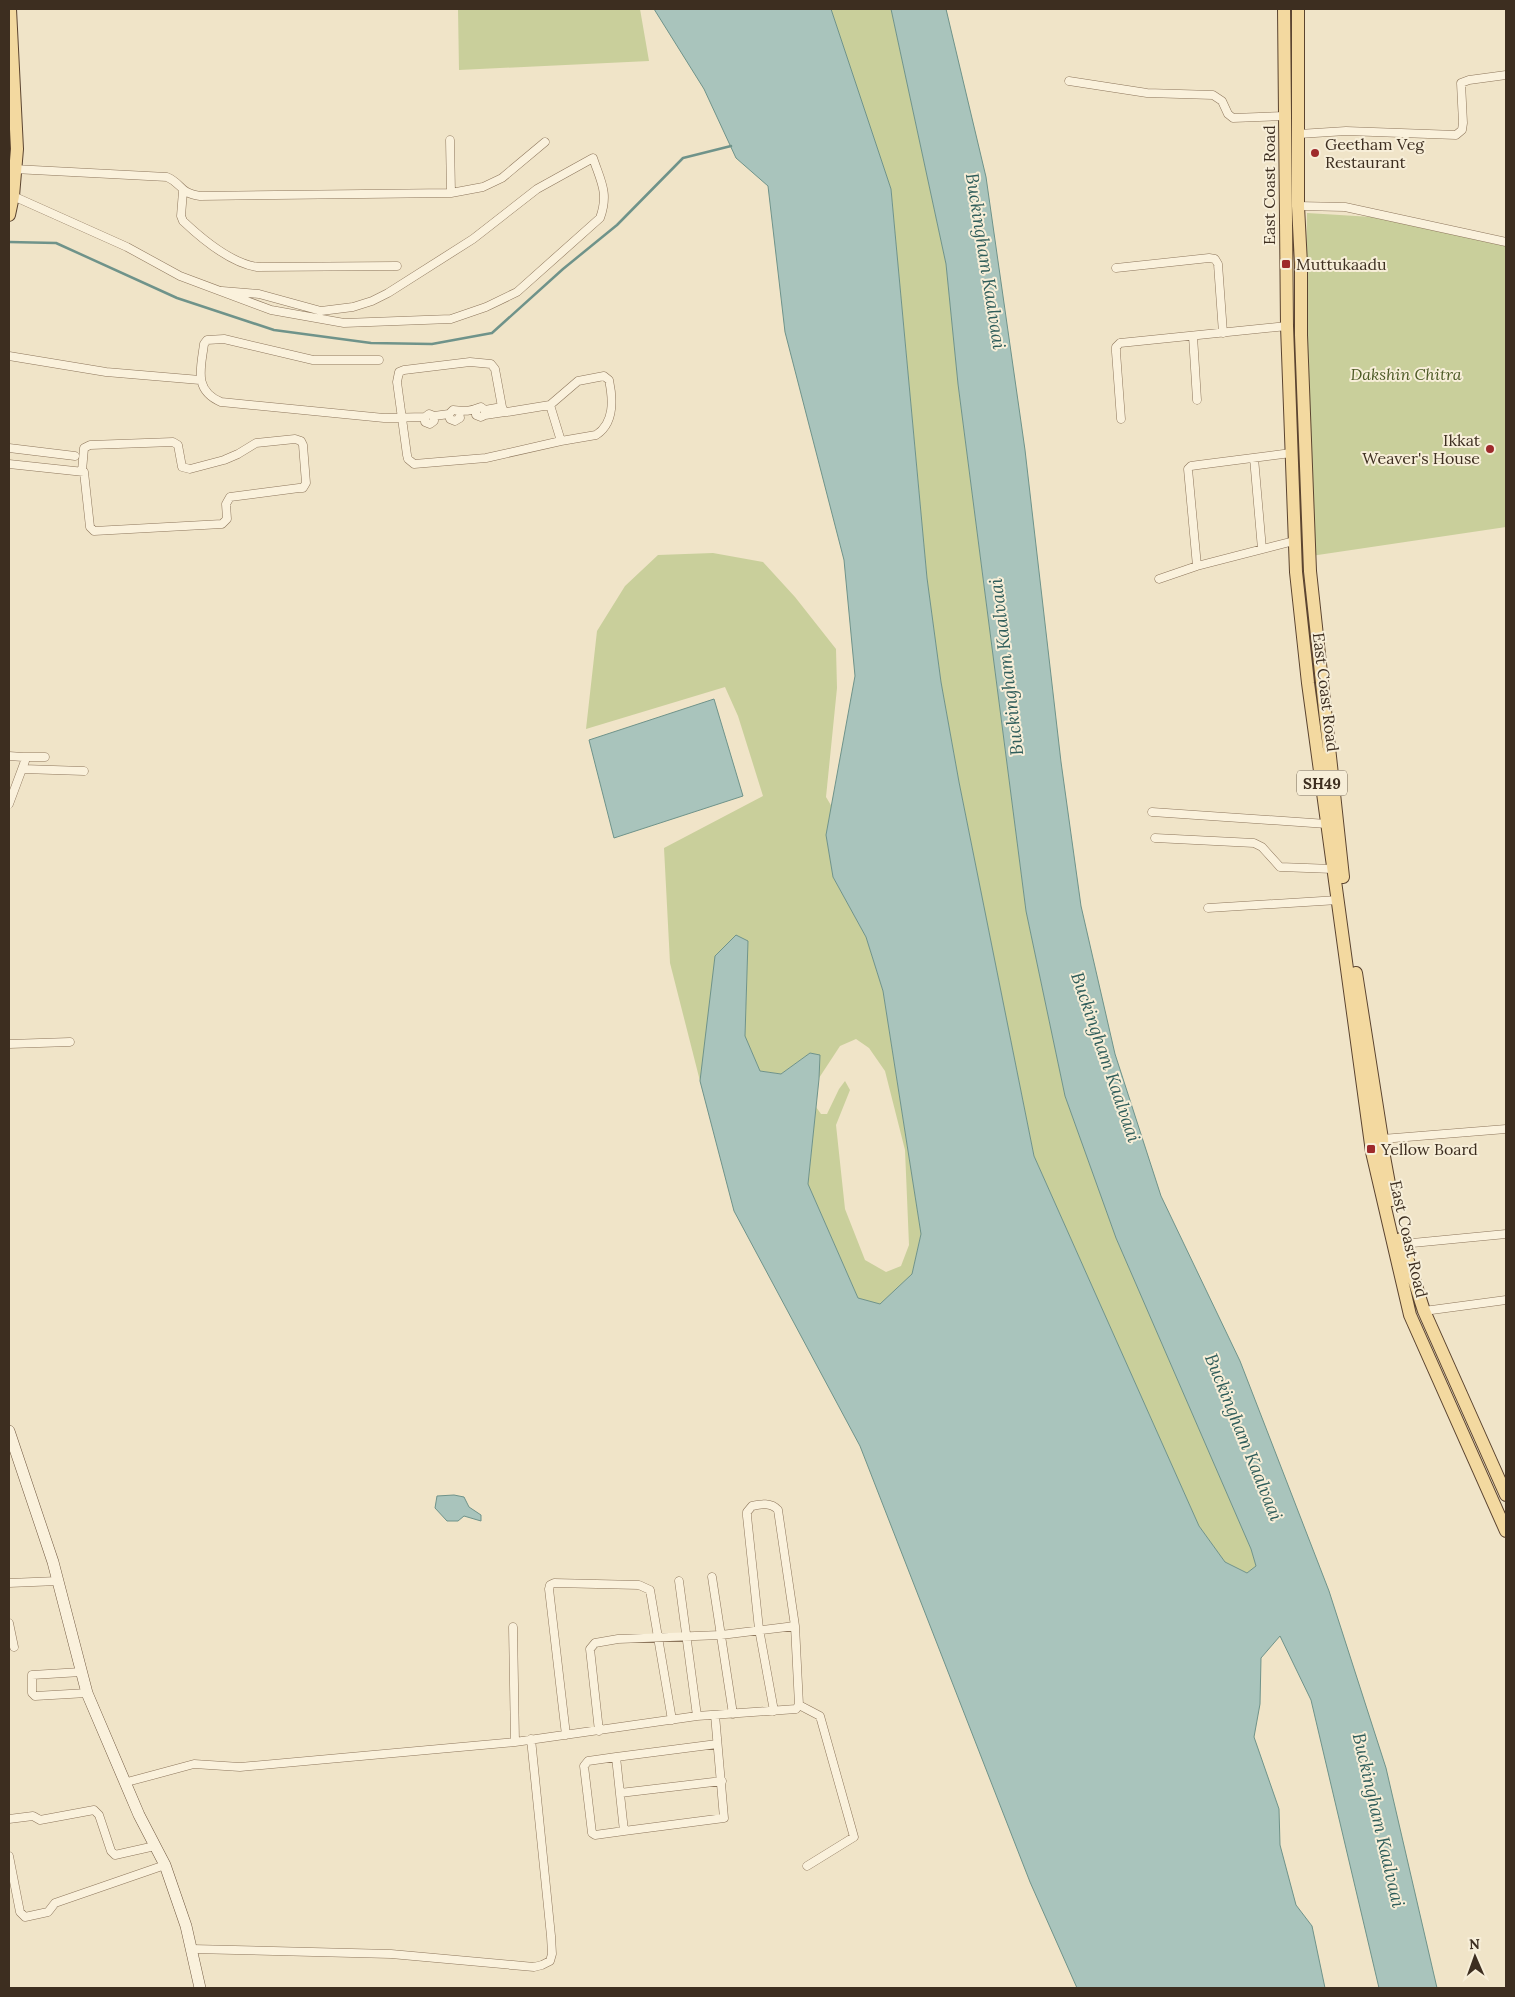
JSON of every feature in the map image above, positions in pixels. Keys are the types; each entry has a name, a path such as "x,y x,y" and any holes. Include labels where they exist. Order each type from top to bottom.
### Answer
{"main road":[{"name":"East Coast Road","path":"1284,9 1287,326 1295,561 1308,683 1372,1152 1410,1315 1506,1531"},
{"name":"East Coast Road","path":"1298,9 1298,206 1309,561 1347,917 1383,1151 1402,1244 1424,1311 1506,1495"},
{"path":"9,215 18,149 10,13"},
{"path":"1295,561 1309,561"}],"street":[{"path":"1299,134 1346,131 1456,135 1462,130 1463,123 1461,83 1469,80 1506,75"},
{"path":"1069,81 1147,93 1213,95 1222,101 1228,114 1233,118 1285,116"},
{"path":"450,140 451,193"},
{"path":"14,169 167,177 174,180 183,191 200,196 451,193 483,187 502,178 545,142"},
{"path":"12,199 127,248 180,276 271,310 344,323 450,319 486,307 517,292 600,218 605,194 593,158 537,189 473,239 388,293 353,307 333,311 312,310 259,294 222,291"},
{"path":"183,191 181,216 183,221 228,256 246,265 257,267 397,266"},
{"path":"1298,206 1345,207 1506,242"},
{"path":"1116,268 1209,258 1215,259 1218,264 1223,334"},
{"path":"1121,419 1116,347 1120,343 1287,326"},
{"path":"1193,336 1196,400"},
{"path":"379,360 313,360 224,340 210,339 206,340 204,344 200,380 206,392 221,402 403,420 425,419 429,414 434,419 450,417 453,410 460,414 476,412 481,407 485,413 503,409 550,405 578,381 604,376 609,380 612,412 601,432 590,437 561,441 486,458 414,464 408,459 407,454 403,420 397,382 399,372 470,362 493,366 503,409"},
{"path":"9,356 106,372 200,380"},
{"path":"550,405 561,441"},
{"path":"295,439 301,441 303,445 306,483 302,488 230,496 226,504 227,519 222,524 94,531 90,527 85,474 82,471 84,448 90,445 173,442 178,445 182,466 190,470 238,454 256,443 295,439"},
{"path":"9,448 74,456"},
{"path":"1197,566 1188,469 1198,464 1291,453"},
{"path":"1254,458 1262,549"},
{"path":"9,464 82,471"},
{"path":"1159,579 1197,566 1294,541"},
{"path":"9,756 45,757"},
{"path":"9,804 23,769 25,761 23,757"},
{"path":"23,769 84,771"},
{"path":"1152,812 1327,824"},
{"path":"1155,838 1254,843 1262,847 1280,867 1333,869"},
{"path":"1208,908 1338,900"},
{"path":"9,1044 70,1042"},
{"path":"1382,1139 1506,1129"},
{"path":"1402,1244 1506,1234"},
{"path":"1424,1311 1506,1300"},
{"path":"9,1431 58,1581 87,1693 127,1782 139,1815 165,1865 192,1949 200,1988"},
{"path":"127,1782 194,1764 240,1767 515,1742 698,1716 733,1714 774,1711 796,1709 799,1705 796,1626 778,1510 767,1504 758,1504 749,1508 747,1516 759,1629 774,1711"},
{"path":"712,1577 733,1714"},
{"path":"9,1583 58,1581"},
{"path":"679,1581 698,1716"},
{"path":"566,1735 549,1589 550,1585 554,1583 639,1586 648,1588 652,1594 672,1720"},
{"path":"9,1623 14,1647"},
{"path":"599,1731 591,1646 603,1641 618,1639 721,1635 796,1626"},
{"path":"512,1627 515,1742"},
{"path":"81,1672 32,1675 32,1693 35,1696 87,1693"},
{"path":"799,1705 820,1716 854,1837 807,1866"},
{"path":"715,1715 724,1818 596,1835 592,1833 584,1766 588,1761 717,1744"},
{"path":"192,1949 391,1954 534,1967 542,1966 550,1961 552,1954 531,1739"},
{"path":"616,1756 624,1831"},
{"path":"620,1793 722,1781"},
{"path":"9,1819 33,1816 40,1820 94,1810 99,1815 114,1855 155,1846"},
{"path":"9,1856 20,1912 25,1917 48,1912 55,1903 165,1865"}],"green space":[{"path":"458,9 640,9 649,61 459,70"},
{"path":"831,9 891,9 946,264 958,384 1026,911 1065,1096 1116,1238 1251,1549 1256,1566 1247,1573 1225,1562 1199,1526 1034,1156 959,782 941,682 927,578 891,189"},
{"name":"Dakshin Chitra","path":"1307,213 1372,217 1506,246 1506,527 1311,556 1305,334"},
{"path":"713,553 763,562 795,597 836,649 837,688 826,797 832,807 826,835 833,877 866,937 883,991 921,1234 912,1274 880,1305 858,1298 808,1184 816,1107 821,1114 827,1114 845,1081 850,1090 836,1125 845,1209 865,1260 886,1272 901,1266 909,1245 905,1150 885,1071 869,1048 856,1039 840,1046 819,1078 820,1056 810,1053 781,1074 760,1071 745,1036 748,941 707,1030 700,1081 670,963 664,848 763,796 738,716 725,687 586,729 597,631 625,586 658,555"}],"water":[{"name":"Buckingham Kaalvaai","path":"654,9 831,9 891,189 927,578 941,682 959,782 1034,1156 1199,1526 1225,1562 1247,1573 1256,1566 1251,1549 1116,1238 1065,1096 1026,911 958,384 946,264 891,9 946,9 986,177 1025,450 1061,762 1081,906 1115,1054 1161,1196 1240,1361 1329,1591 1386,1768 1437,1988 1379,1988 1311,1700 1280,1636 1261,1658 1260,1704 1254,1737 1279,1809 1280,1845 1296,1905 1312,1926 1325,1988 1077,1988 1030,1882 860,1446 734,1211 700,1081 715,956 736,935 748,941 745,1036 760,1071 781,1074 810,1053 820,1055 808,1184 858,1298 880,1304 912,1274 921,1234 883,991 866,937 833,877 826,835 855,676 844,560 785,332 768,186 736,158 704,89"},
{"path":"714,699 743,796 614,838 589,740"},
{"path":"454,1495 464,1497 469,1507 481,1515 481,1521 464,1516 458,1521 447,1521 435,1508 437,1496"}],"waterway":[{"path":"9,242 56,243 177,298 274,330 371,343 432,344 492,333 563,269 617,225 683,158 731,146"}],"place":[{"name":"Geetham Veg Restaurant","path":"1315,153"},
{"name":"Muttukaadu","path":"1286,264"},
{"name":"Ikkat Weaver's House","path":"1490,449"},
{"name":"Yellow Board","path":"1371,1149"}]}
